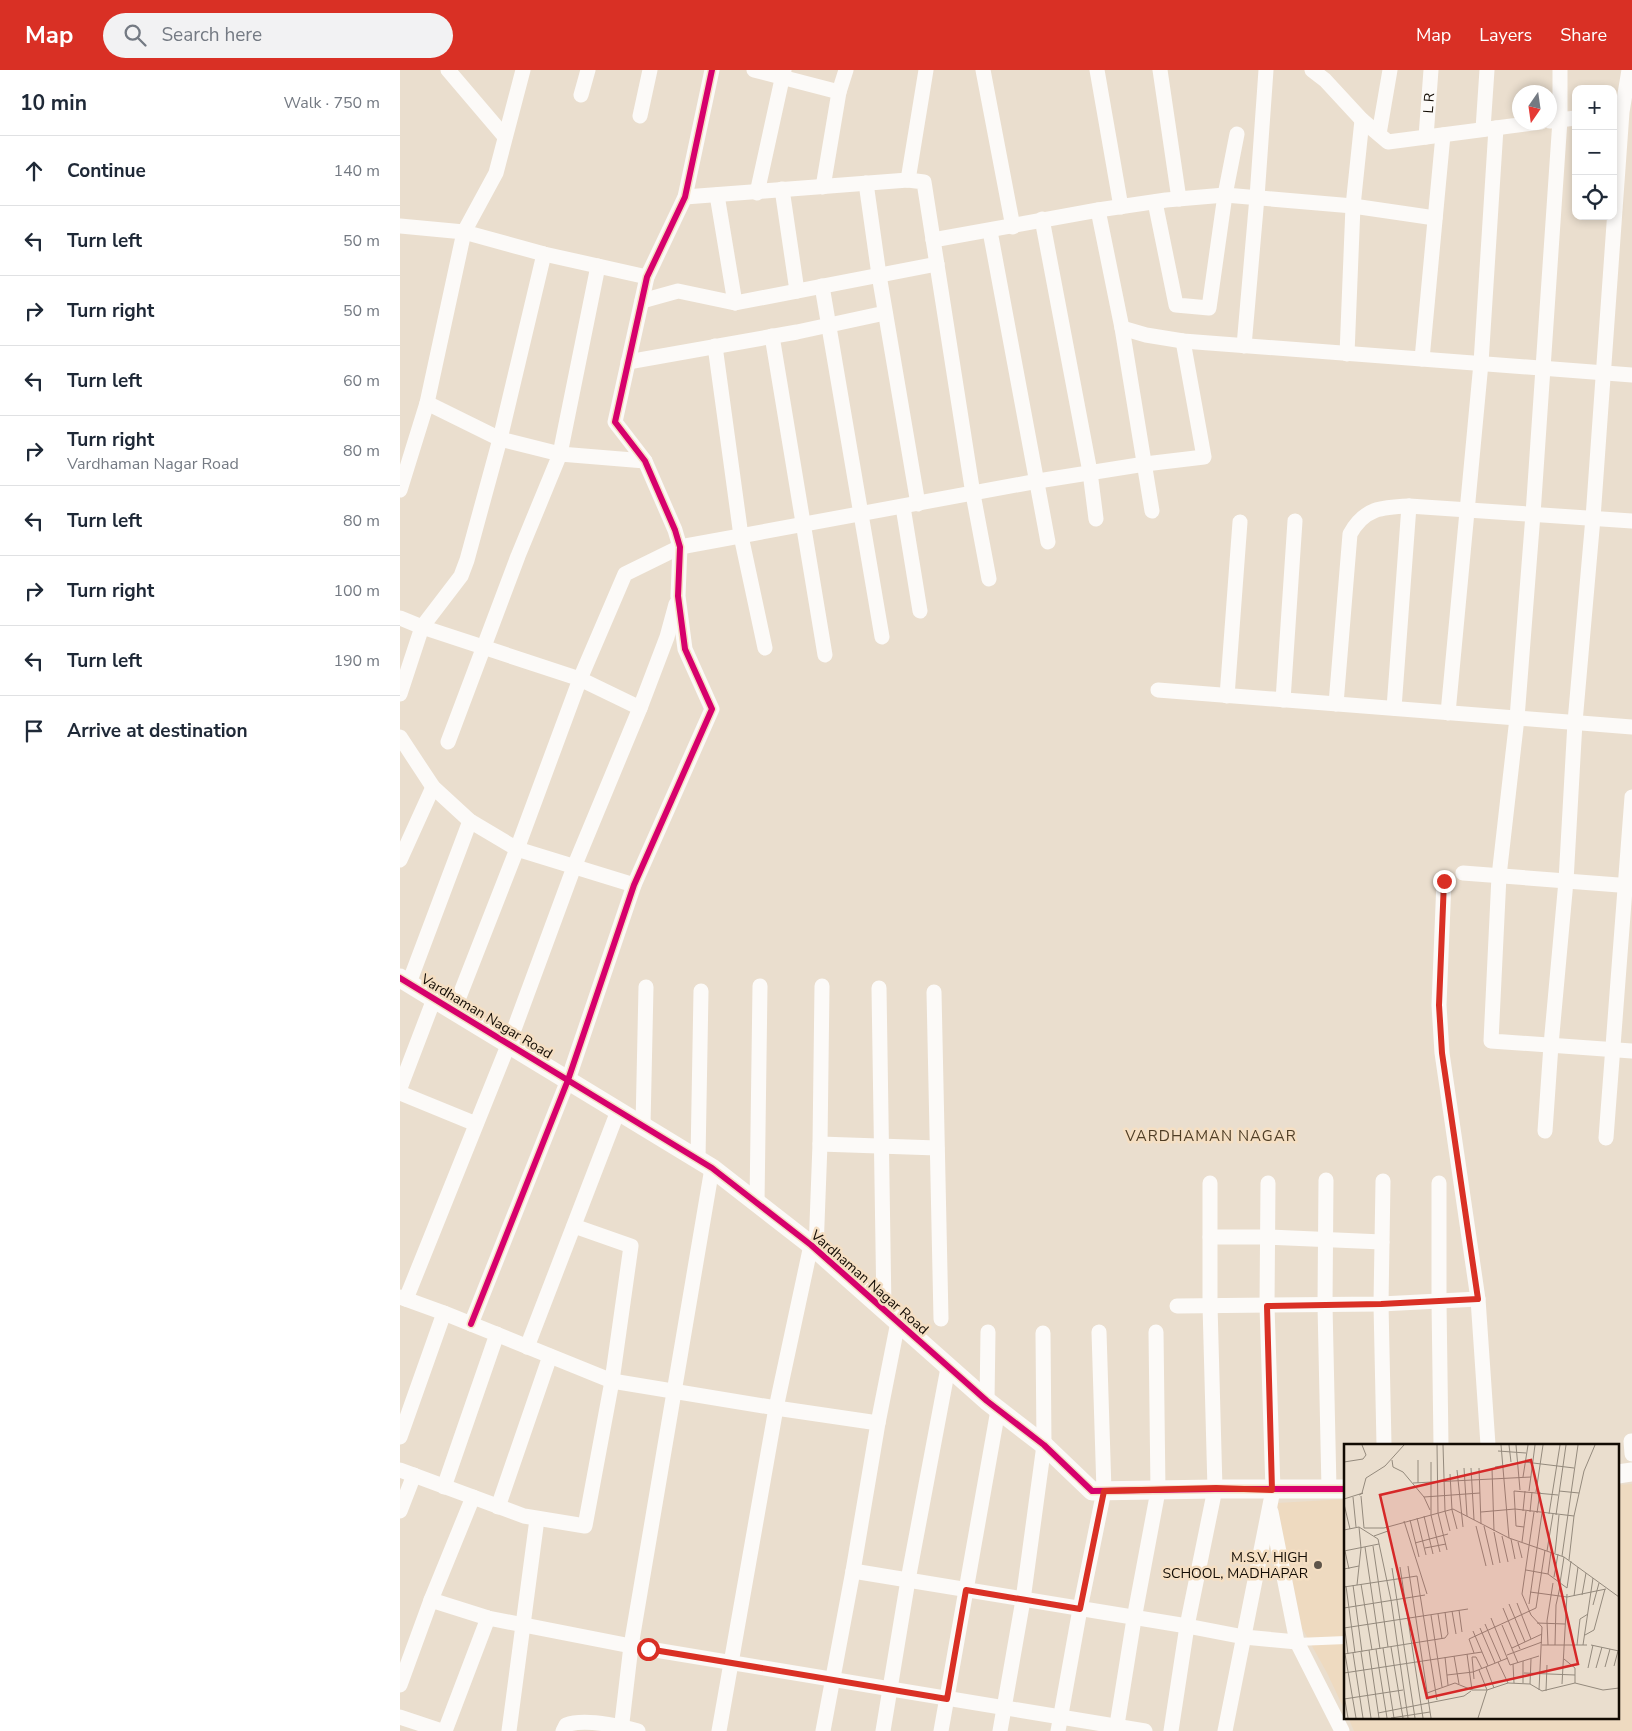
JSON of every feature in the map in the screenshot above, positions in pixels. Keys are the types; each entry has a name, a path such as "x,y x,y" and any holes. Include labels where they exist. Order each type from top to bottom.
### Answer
{"street":[{"path":"448,70 504,137"},
{"path":"400,490 427,403 464,232 496,173 504,137 524,70"},
{"path":"581,95 588,70"},
{"path":"640,116 650,70"},
{"path":"471,1324 568,1080 634,885 712,709 685,649 678,596 680,547 675,530 644,461 615,422 648,277 685,197 712,70"},
{"path":"754,70 783,74 838,92"},
{"path":"823,187 838,92 846,70"},
{"path":"908,180 926,70"},
{"path":"983,70 1013,227"},
{"path":"1097,70 1121,207"},
{"path":"1160,70 1179,199"},
{"path":"1244,346 1266,70"},
{"path":"1312,70 1325,80 1362,120 1388,142 1512,126"},
{"path":"1379,134 1390,70"},
{"name":"L R","path":"1426,137 1431,70"},
{"path":"1448,712 1480,364 1490,129 1487,70"},
{"path":"1557,101 1560,70"},
{"path":"1546,1131 1551,1045 1566,881 1575,722 1593,518 1618,112 1629,70"},
{"path":"756,193 783,74"},
{"path":"1557,121 1572,119"},
{"path":"1347,354 1354,206 1362,120"},
{"path":"1555,130 1544,368 1517,718 1499,876 1490,1040 1632,1051"},
{"path":"1155,202 1176,305 1209,308 1225,195 1237,134"},
{"path":"1422,359 1443,135"},
{"path":"685,197 908,180 924,182 988,579"},
{"path":"866,184 885,313 918,504"},
{"path":"782,189 797,291"},
{"path":"716,194 735,303"},
{"path":"934,240 1098,210 1225,195 1354,206 1435,218"},
{"path":"1098,210 1122,328 1152,511"},
{"path":"1042,219 1090,472 1096,519"},
{"path":"400,226 464,232 544,254 648,277"},
{"path":"990,231 1048,542"},
{"path":"400,694 422,627 461,576 467,560 500,439 544,254"},
{"path":"642,301 678,291 735,303 937,264"},
{"path":"448,742 518,556 560,454 598,266"},
{"path":"822,286 882,637"},
{"path":"628,362 885,313"},
{"path":"1122,328 1146,335 1183,341 1632,375"},
{"path":"772,336 825,655"},
{"path":"454,1010 517,849 580,679 625,574 680,547 1090,472 1204,457 1183,341"},
{"path":"715,346 741,536 765,648"},
{"path":"427,403 500,439 560,454 644,461"},
{"path":"1394,708 1409,506"},
{"path":"1336,704 1350,534 1360,519 1370,512 1385,507 1409,506 1632,521"},
{"path":"903,507 920,611"},
{"path":"1227,696 1240,522"},
{"path":"1282,700 1295,522"},
{"path":"678,596 667,637 640,708 574,867 509,1044 403,1298 612,1380 776,1408 878,1422"},
{"path":"400,618 580,679 640,708"},
{"path":"1158,690 1632,726"},
{"path":"400,737 433,787 470,821 517,849 634,885"},
{"path":"400,860 433,787"},
{"path":"1606,1138 1612,1050 1629,886 1632,797"},
{"path":"405,980 470,821"},
{"path":"1463,873 1629,886"},
{"path":"1444,881 1439,1005 1442,1053 1478,1299 1488,1444"},
{"name":"Vardhaman Nagar Road","path":"405,980 705,1164 814,1248 992,1406 1044,1445 1092,1491 1158,1491 1216,1488 1271,1498 1337,1489"},
{"path":"757,1203 760,986"},
{"path":"719,1731 776,1408 814,1248 820,1144 822,986"},
{"path":"643,1126 646,987"},
{"path":"879,988 884,1310"},
{"path":"621,1729 631,1646 674,1391 705,1164 701,991"},
{"path":"934,992 941,1319"},
{"path":"400,1088 434,999"},
{"path":"400,1093 476,1124"},
{"path":"527,1346 618,1111"},
{"path":"820,1144 937,1148"},
{"path":"1326,1180 1325,1305 1337,1489"},
{"path":"1383,1181 1381,1304 1384,1444"},
{"path":"1171,1731 1187,1626 1216,1488 1210,1305 1210,1183"},
{"path":"1268,1183 1267,1306 1271,1498 1297,1642 1342,1731"},
{"path":"1439,1183 1441,1444"},
{"path":"400,1511 407,1473 524,1516 585,1526 612,1380 632,1246 574,1226"},
{"path":"1210,1237 1267,1237 1382,1242"},
{"path":"1177,1306 1381,1304 1478,1299"},
{"path":"400,1437 444,1313"},
{"path":"823,1731 834,1680 878,1422 898,1322"},
{"path":"941,1731 966,1590 992,1406 988,1332"},
{"path":"1000,1731 1023,1600 1044,1445 1043,1332"},
{"path":"1059,1724 1104,1491 1099,1332"},
{"path":"1116,1729 1158,1491 1156,1332"},
{"path":"444,1486 497,1334"},
{"path":"498,1507 550,1356"},
{"path":"883,1731 908,1580 948,1368"},
{"path":"1632,1441 1630,1441 1632,1454"},
{"path":"400,1685 472,1497"},
{"path":"1226,1731 1271,1498"},
{"path":"509,1731 537,1519"},
{"path":"853,1571 1244,1637 1297,1642"},
{"path":"431,1600 488,1618 631,1646 1005,1708 1059,1724 1145,1731"},
{"path":"400,1717 444,1731 488,1618"},
{"path":"563,1731 566,1725 579,1722 638,1731"}],"lane":[{"path":"1297,1642 1344,1640"}],"shaded area":[{"path":"1632,1484 1632,1731 1354,1731 1348,1718 1620,1718 1620,1485"},
{"name":"M.S.V. HIGH SCHOOL, MADHAPAR","path":"1344,1499 1344,1709 1302,1628 1277,1503"}],"cycle path":[{"path":"471,1324 568,1080 634,885 712,709 685,649 678,596 680,547 675,530 645,461 615,422 647,277 685,197 712,70"},
{"path":"400,978 712,1168 811,1245 987,1401 1044,1445 1092,1491 1344,1489"}],"place":[{"name":"M.S.V. HIGH SCHOOL, MADHAPAR","path":"1318,1565"}],"district":[{"name":"VARDHAMAN NAGAR","path":"1211,1136"}],"route":[{"path":"648,1649 947,1699 966,1590 1080,1609 1104,1491 1216,1488 1272,1490 1267,1306 1381,1304 1478,1299 1442,1053 1439,1005 1444,881"}]}
